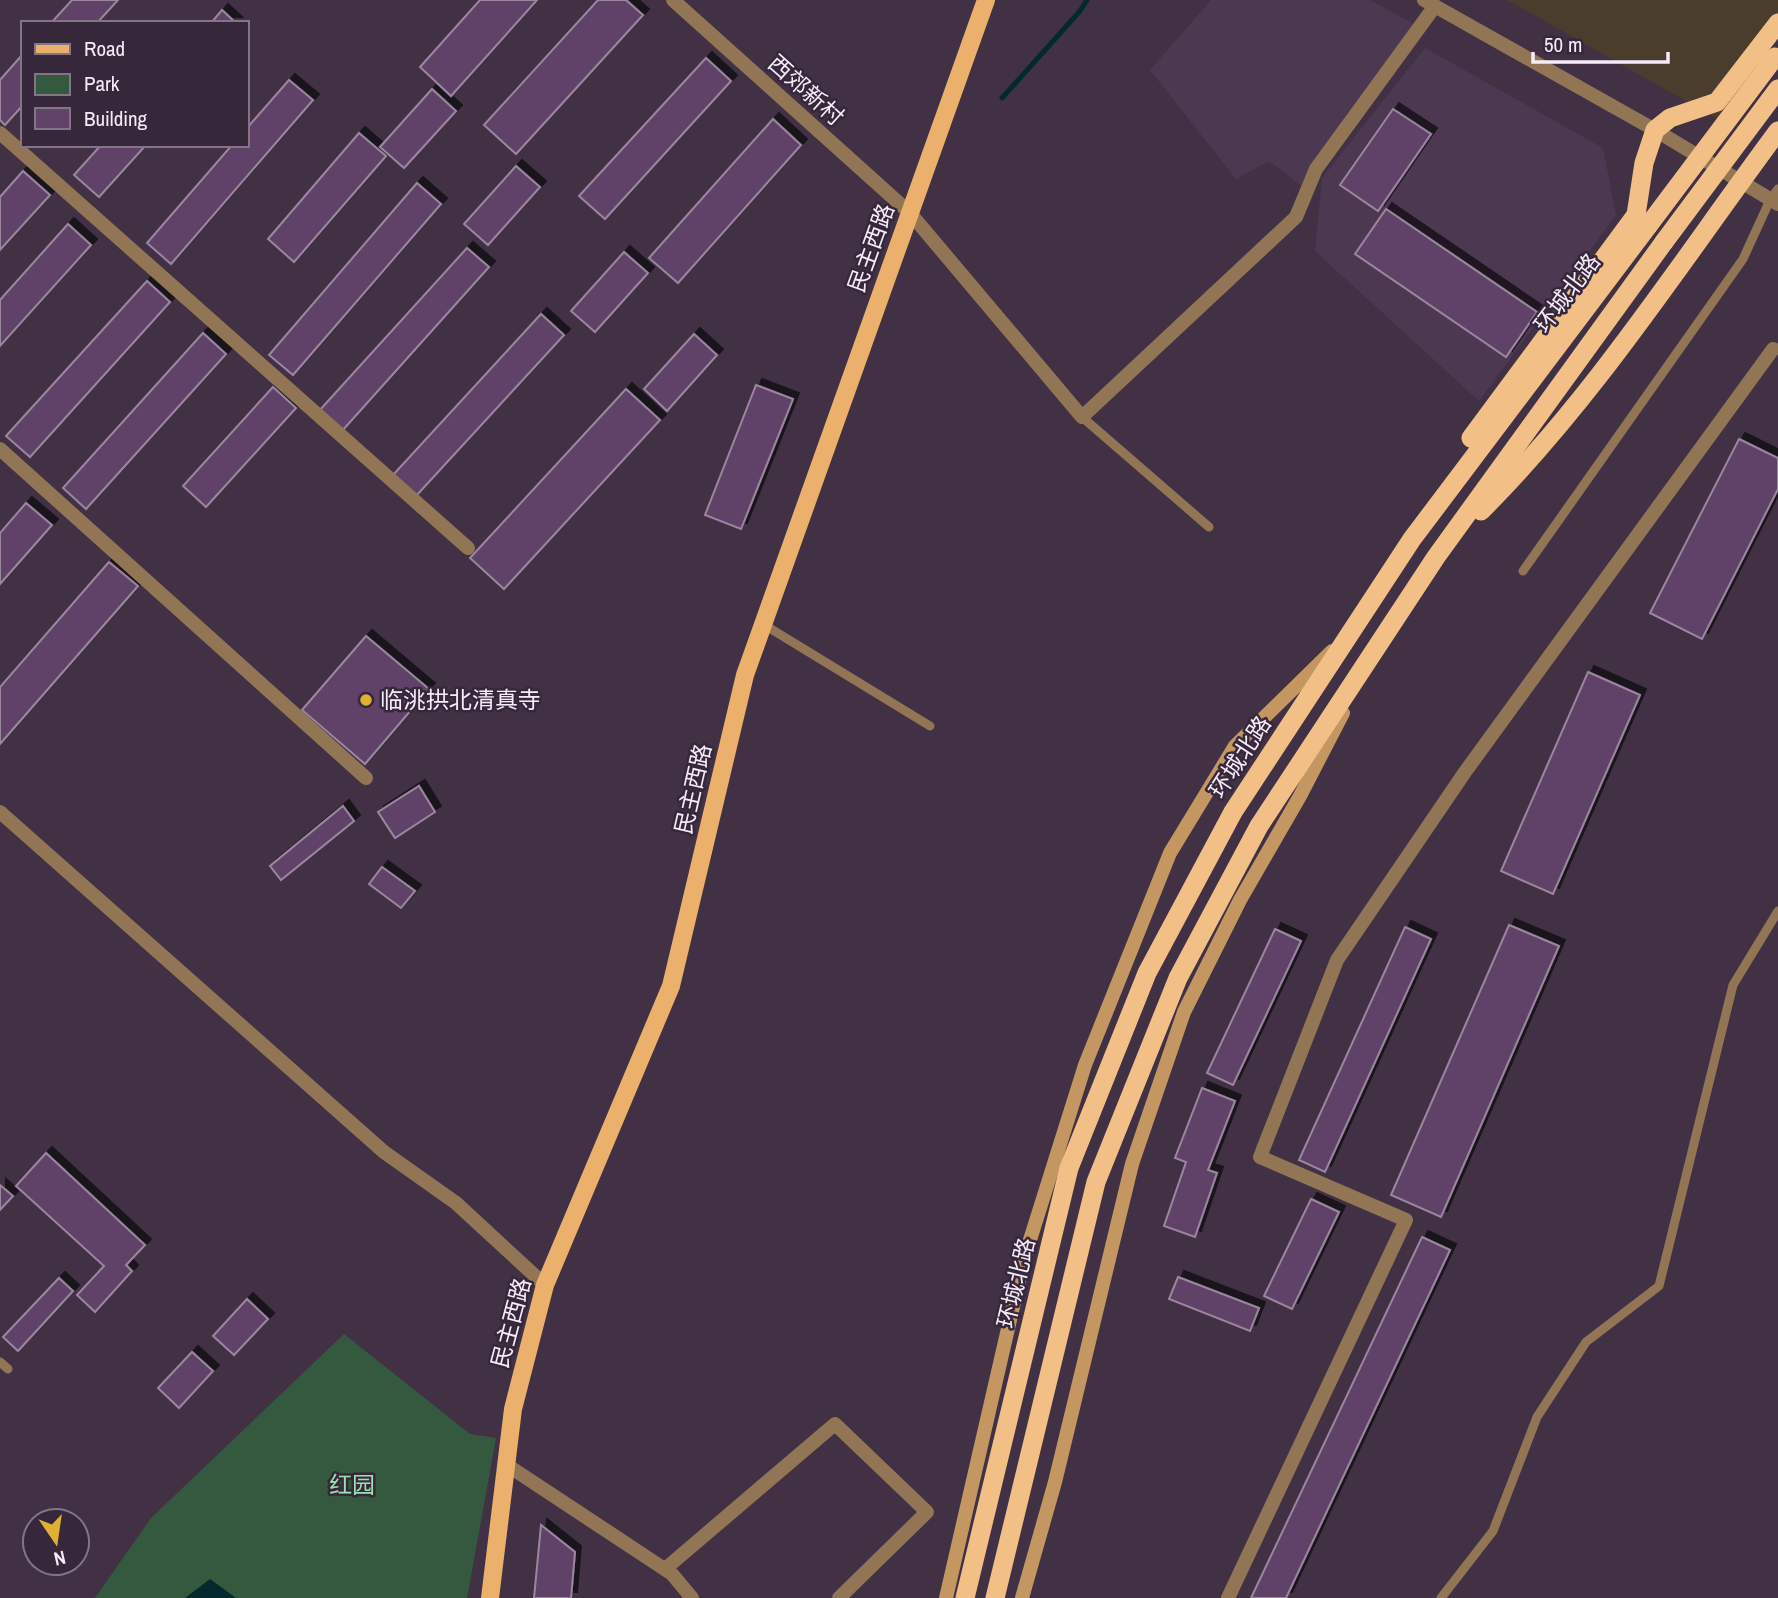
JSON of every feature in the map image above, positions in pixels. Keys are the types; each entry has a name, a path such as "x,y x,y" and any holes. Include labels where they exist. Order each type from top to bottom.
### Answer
{"highway":[{"path":"1373,598 1399,536 1636,215 1644,163 1655,130 1670,118 1717,102 1778,23"},
{"name":"环城北路","path":"965,1598 1069,1168 1147,973 1233,812 1412,539 1778,54"},
{"path":"995,1598 1096,1182 1184,966 1259,826 1436,557 1778,89"},
{"path":"1436,557 1517,475 1626,342 1778,131"}],"main road":[{"name":"民主西路","path":"490,1598 513,1409 545,1285 671,986 745,674 986,0"},
{"path":"946,1598 1024,1259 1085,1065 1170,853 1235,746 1350,633"},
{"path":"1022,1598 1055,1482 1132,1164 1185,1012 1240,900 1300,796 1377,647"}],"street":[{"name":"西郊新村","path":"673,0 910,213 1082,416"},
{"path":"1082,416 1296,217 1317,169 1430,3 1655,130 1740,182 1775,198"},
{"path":"0,133 468,548"},
{"path":"1228,1598 1406,1220 1260,1157 1337,960 1465,772 1773,349"},
{"path":"0,449 366,778"},
{"path":"0,812 384,1152 456,1203 545,1285"},
{"path":"666,1569 835,1424 927,1512 839,1598"},
{"path":"507,1465 666,1569 692,1598"}],"lane":[{"path":"1523,571 1744,259 1775,198"},
{"path":"1082,416 1209,527"},
{"path":"763,624 930,726"},
{"path":"1441,1598 1493,1531 1537,1417 1586,1342 1659,1286 1733,985 1778,911"},
{"path":"0,1362 8,1369"}],"shaded area":[{"path":"1211,0 1370,0 1417,26 1303,187 1269,161 1236,179 1150,70"},
{"path":"1507,0 1778,0 1778,12 1721,121"},
{"path":"1425,48 1603,148 1616,215 1479,401 1315,251 1322,178"},
{"path":"210,1579 236,1598 185,1598"}],"green space":[{"name":"红园","path":"344,1334 470,1434 496,1438 467,1598 95,1598 151,1518"}],"building":[{"path":"72,0 118,0 99,21 53,21"},
{"path":"480,0 537,0 451,96 420,67"},
{"path":"598,0 626,0 643,15 516,154 484,125"},
{"path":"222,10 234,21 213,21"},
{"path":"21,56 21,107 5,125 0,120 0,80"},
{"path":"706,58 731,81 605,219 579,196"},
{"path":"289,80 313,100 171,264 147,243 230,147 248,147 248,127"},
{"path":"432,89 456,111 404,168 380,147"},
{"path":"1393,109 1431,134 1378,211 1340,185"},
{"path":"773,119 801,145 678,283 649,258"},
{"path":"359,133 386,156 294,262 268,239"},
{"path":"99,147 144,147 99,197 74,175"},
{"path":"516,166 540,187 488,245 464,224"},
{"path":"23,171 50,195 0,250 0,197"},
{"path":"417,183 441,204 293,375 269,355"},
{"path":"1386,209 1537,312 1506,357 1355,254"},
{"path":"68,224 91,245 0,346 0,300"},
{"path":"467,248 489,267 342,431 319,411"},
{"path":"624,252 648,273 595,332 571,311"},
{"path":"147,281 170,302 30,457 6,436"},
{"path":"541,314 564,335 416,496 393,475"},
{"path":"203,333 226,354 86,509 63,488"},
{"path":"694,334 717,355 667,411 644,389"},
{"path":"756,385 793,399 741,529 705,515"},
{"path":"273,387 296,408 206,507 183,486"},
{"path":"626,389 660,420 504,589 470,558"},
{"path":"1739,439 1778,458 1778,489 1702,639 1650,613"},
{"path":"26,503 52,525 0,584 0,533"},
{"path":"109,562 138,586 0,744 0,687"},
{"name":"临洮拱北清真寺","path":"366,636 429,689 365,764 302,710"},
{"path":"1588,672 1640,695 1553,894 1501,871"},
{"path":"419,786 435,812 395,838 378,812"},
{"path":"343,806 354,821 281,880 270,866"},
{"path":"382,867 415,891 401,908 369,884"},
{"path":"1509,925 1559,946 1441,1217 1391,1195"},
{"path":"1405,927 1431,939 1325,1172 1299,1160"},
{"path":"1275,929 1301,941 1233,1085 1207,1073"},
{"path":"1202,1088 1235,1101 1208,1170 1217,1173 1195,1237 1164,1226 1186,1162 1175,1158"},
{"path":"46,1153 145,1245 126,1265 132,1271 95,1312 77,1295 104,1266 16,1186"},
{"path":"0,1185 13,1196 0,1210"},
{"path":"1311,1199 1339,1212 1292,1309 1264,1296"},
{"path":"1422,1237 1450,1250 1286,1598 1251,1598"},
{"path":"1178,1277 1259,1308 1250,1331 1169,1299"},
{"path":"59,1278 73,1291 18,1351 3,1337"},
{"path":"247,1299 268,1319 234,1355 213,1336"},
{"path":"192,1352 213,1371 179,1408 158,1388"},
{"path":"541,1525 575,1552 571,1598 534,1598"}],"waterway":[{"path":"1002,98 1087,0"}],"place":[{"name":"临洮拱北清真寺","path":"366,700"}]}
